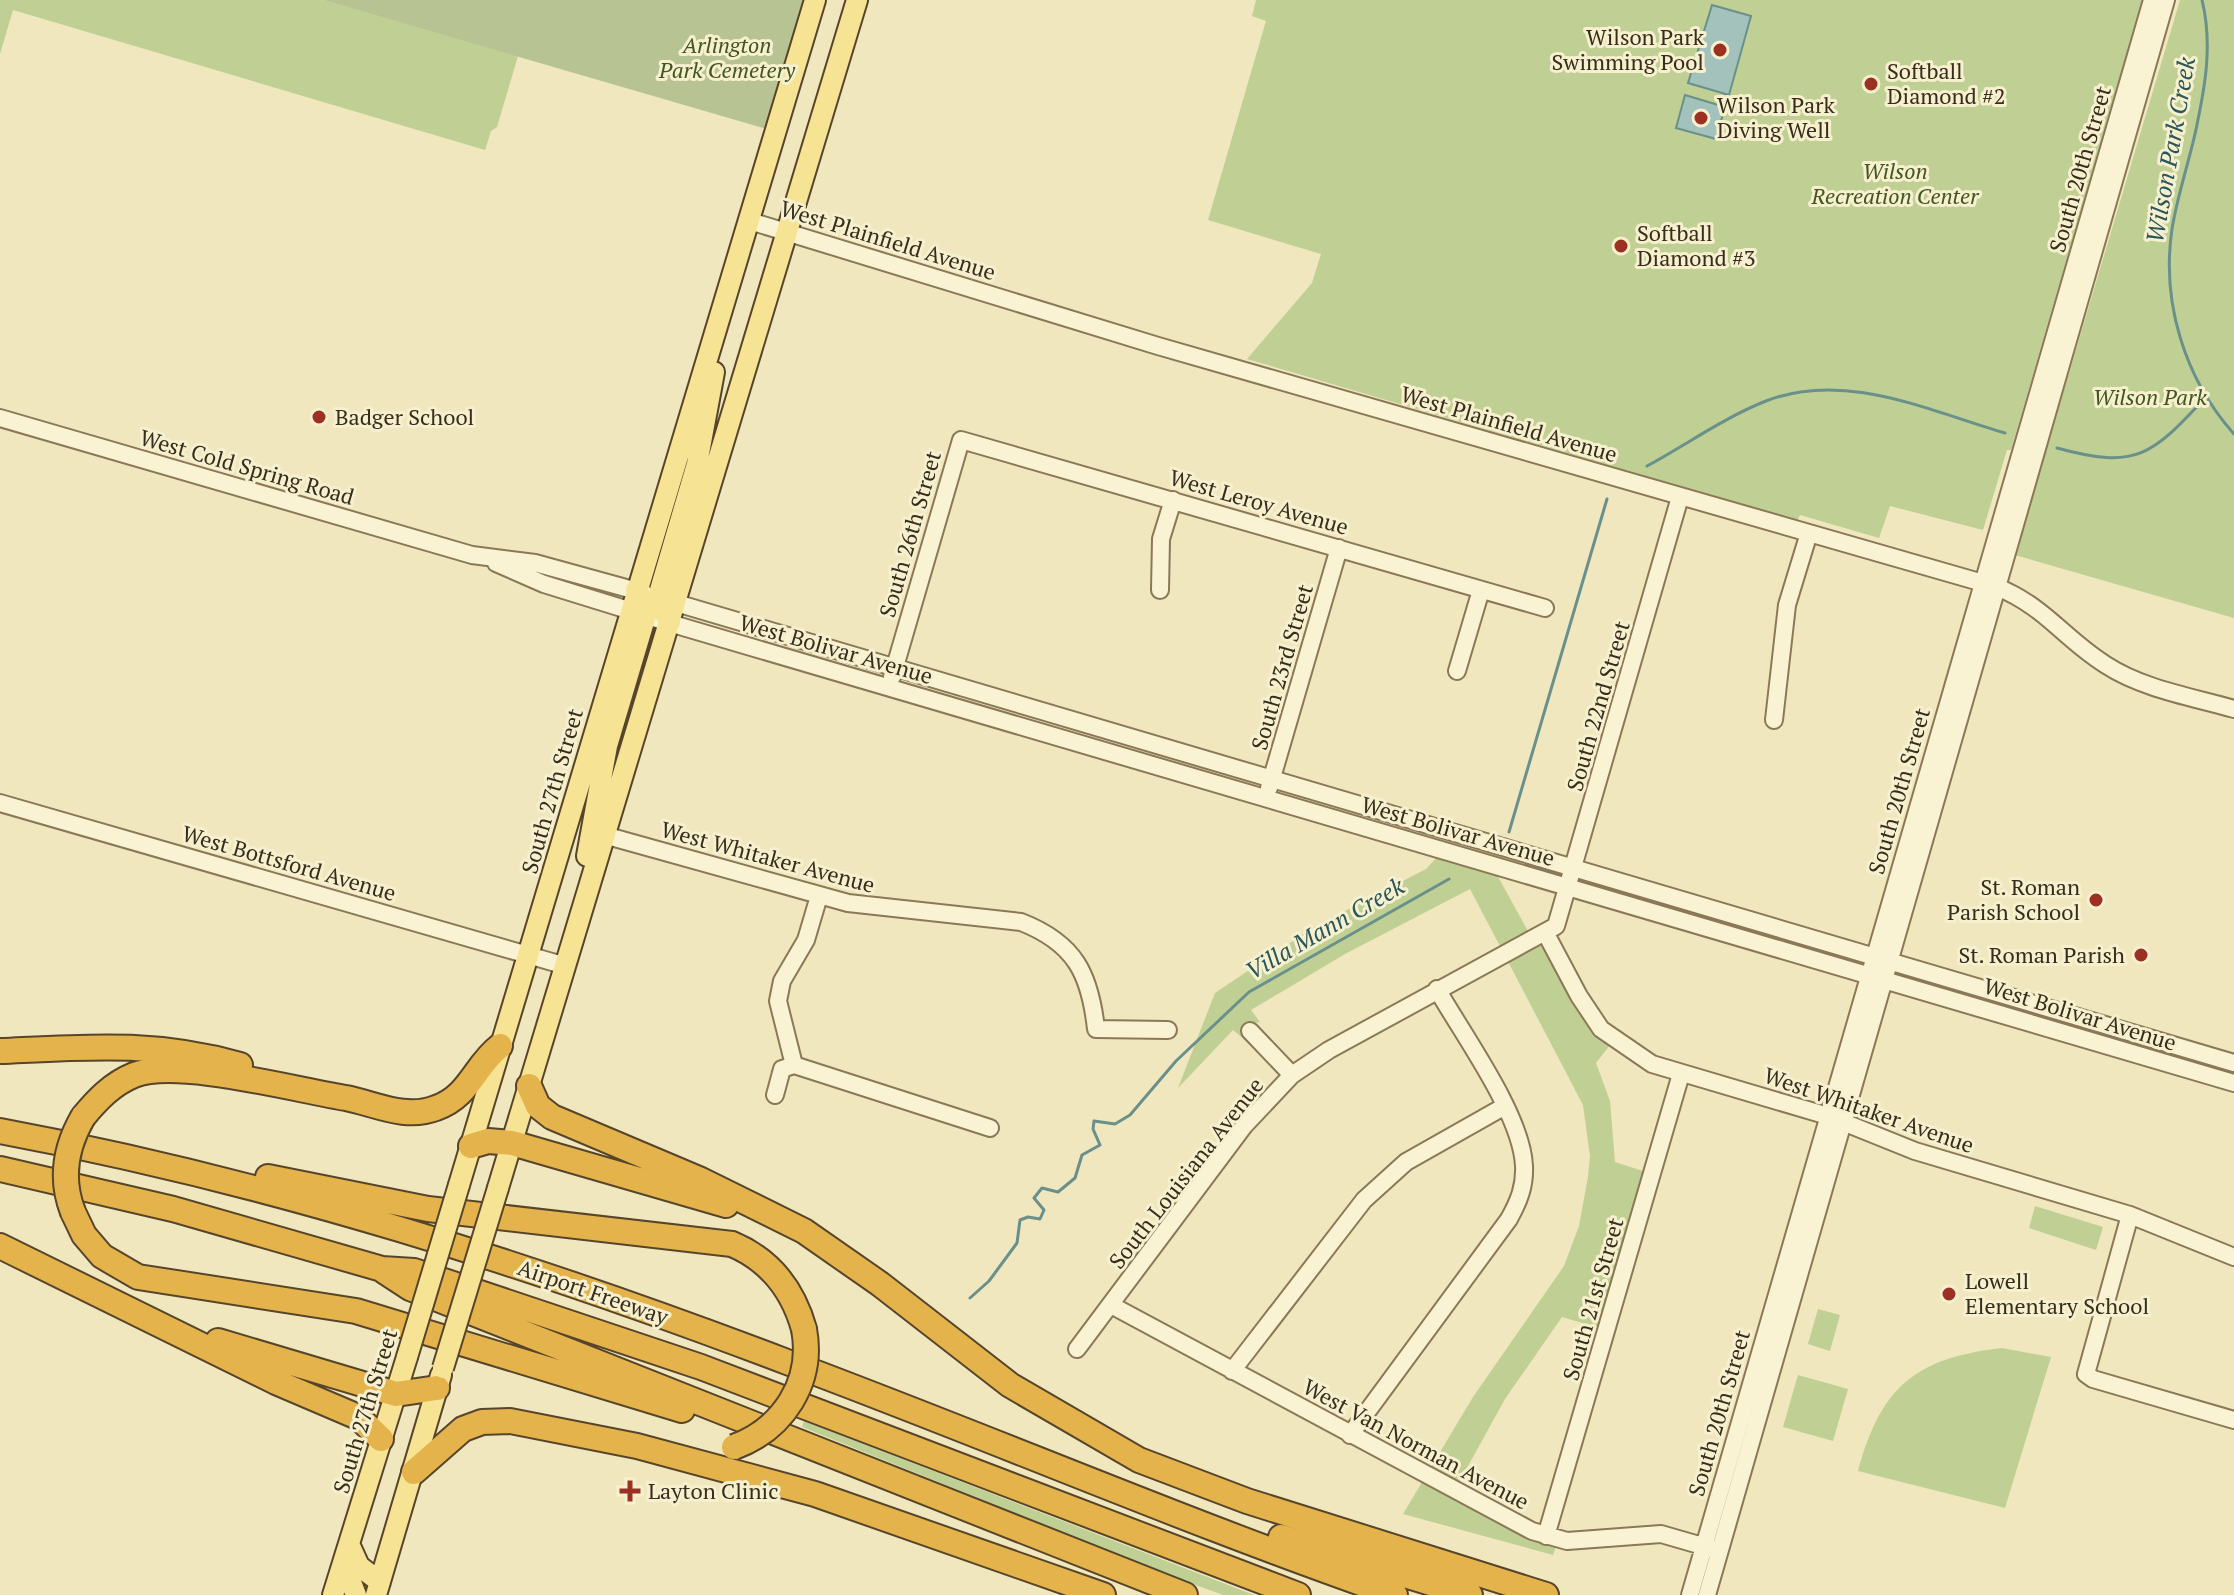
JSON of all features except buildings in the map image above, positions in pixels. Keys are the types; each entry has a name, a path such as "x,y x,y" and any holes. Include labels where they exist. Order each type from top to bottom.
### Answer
{"highway":[{"path":"0,1051 113,1045 160,1047 225,1061 346,1098"},
{"path":"500,1046 483,1059 476,1077 465,1090 434,1109 410,1113 346,1098 172,1068 135,1075 99,1098 83,1117 66,1159 66,1187 73,1212 84,1235 102,1256 138,1277 356,1311 691,1413 829,1463 870,1470"},
{"path":"529,1086 538,1106 552,1117 701,1180 804,1231 880,1284 1010,1385 1139,1460 1247,1501 1546,1595"},
{"name":"Airport Freeway","path":"0,1131 217,1180 464,1248 620,1301 1169,1510"},
{"path":"471,1146 488,1141 512,1143 763,1216 804,1231"},
{"path":"0,1169 173,1209 382,1269 414,1271 630,1342 1298,1595"},
{"path":"217,1180 257,1174 403,1206 732,1244 758,1258 781,1279 804,1329 805,1367 792,1400 766,1430 734,1447 699,1452 637,1446"},
{"path":"0,1246 276,1382 358,1417 381,1439"},
{"path":"382,1269 410,1288 1185,1595"},
{"path":"147,1318 396,1394 440,1378"},
{"path":"414,1472 454,1434 482,1422 510,1421 637,1446 815,1494 1103,1595"},
{"path":"1169,1510 1395,1595"},
{"path":"1169,1510 1229,1520 1470,1595"}],"main road":[{"name":"South 27th Street","path":"333,1595 637,605 815,0"},
{"path":"378,1588 566,966 668,608 857,0"},
{"path":"668,608 727,293"},
{"path":"576,931 604,758 637,605"},
{"path":"349,1544 359,1566 378,1588"},
{"path":"340,1573 351,1582 356,1595"}],"street":[{"name":"South 20th Street","path":"1990,585 2152,0"},
{"name":"South 20th Street","path":"1690,1595 1711,1548 1990,585 2166,0"},
{"name":"West Plainfield Avenue","path":"750,221 1158,346 1990,585 2021,597 2049,615 2080,646 2116,671 2234,709"},
{"name":"West Cold Spring Road","path":"0,418 483,557 535,563 637,605 668,608"},
{"name":"West Leroy Avenue","path":"961,440 1545,608"},
{"name":"South 26th Street","path":"889,687 961,440"},
{"name":"South 22nd Street","path":"1551,929 1574,868 1680,497"},
{"path":"1160,590 1161,539 1173,500"},
{"path":"1774,720 1787,605 1809,533"},
{"name":"South 23rd Street","path":"1266,798 1339,548"},
{"path":"1457,671 1481,590"},
{"path":"637,605 668,608"},
{"name":"West Bolivar Avenue","path":"668,608 756,627 2234,1063"},
{"name":"West Bolivar Avenue","path":"668,608 750,646 2234,1083"},
{"path":"750,646 756,627"},
{"path":"1075,742 1080,723"},
{"name":"West Bottsford Avenue","path":"0,803 566,966"},
{"name":"West Whitaker Avenue","path":"604,835 819,896 876,908 996,917 1035,928 1063,947 1082,968 1091,994 1096,1029 1168,1030"},
{"path":"794,1065 778,1001 782,981 806,940 819,896"},
{"name":"West Whitaker Avenue","path":"1551,929 1579,996 1601,1029 1636,1056 1681,1074 1834,1119 1915,1151 2130,1215 2234,1257"},
{"name":"South Louisiana Avenue","path":"1077,1349 1244,1126 1292,1075 1329,1050 1437,989 1551,929"},
{"path":"1350,1435 1509,1219 1522,1195 1524,1167 1521,1144 1505,1106 1437,989"},
{"path":"1250,1031 1292,1075"},
{"path":"775,1095 782,1069 794,1065 990,1128"},
{"name":"South 21st Street","path":"1546,1536 1681,1074"},
{"path":"1232,1371 1334,1236 1380,1184 1406,1162 1505,1106"},
{"path":"2130,1215 2086,1374 2093,1379 2234,1420"},
{"name":"West Van Norman Avenue","path":"1111,1305 1350,1435 1546,1536 1579,1541 1661,1534 1711,1548"},
{"name":"South 20th Street","path":"1707,1595 1711,1548"}],"green space":[{"path":"0,0 323,0 518,56 497,127 491,131 485,150 13,10 0,54"},
{"name":"Arlington Park Cemetery","path":"323,0 805,0 767,129"},
{"name":"Wilson Recreation Center","path":"1256,0 2142,0 2011,450 2007,450 1983,530 1890,506 1879,538 1800,515 1797,521 1247,359 1312,283 1321,254 1208,220 1266,21 1252,16"},
{"name":"Wilson Park","path":"2180,0 2234,0 2234,618 2015,555"},
{"path":"1439,855 1496,873 1535,944 1546,948 1586,1023 1610,1045 1596,1063 1610,1101 1615,1162 1643,1171 1599,1328 1562,1317 1505,1399 1452,1495 1530,1538 1556,1546 1553,1555 1403,1514 1473,1397 1564,1266 1579,1226 1588,1177 1590,1156 1583,1105 1470,889 1345,954 1251,1010 1260,1022 1250,1024 1246,1041 1233,1030 1178,1088 1215,993 1312,928 1426,869"},
{"path":"2035,1206 2103,1227 2096,1250 2029,1228"},
{"path":"1818,1309 1840,1315 1830,1351 1808,1344"},
{"path":"2002,1348 2051,1357 2005,1508 1858,1471 1878,1417 1906,1381 1946,1359"},
{"path":"1798,1375 1848,1389 1833,1441 1783,1427"},
{"path":"804,1421 1254,1595 1223,1595 1182,1580 802,1427"}],"water":[{"name":"Wilson Park Swimming Pool","path":"1712,5 1751,16 1729,95 1688,83"},
{"name":"Wilson Park Diving Well","path":"1685,95 1725,107 1716,139 1676,128"}],"waterway":[{"name":"Wilson Park Creek","path":"2202,0 2207,33 2206,67 2195,134 2172,229 2170,285 2180,339 2190,364 2202,389 2234,434"},
{"name":"Villa Mann Creek","path":"1647,466 1766,401 1796,393 1826,390 1887,397 2005,433"},
{"path":"2057,448 2106,457 2141,453 2171,433 2205,398"},
{"name":"Villa Mann Creek","path":"1509,832 1607,499"},
{"name":"Villa Mann Creek","path":"970,1298 989,1281 1017,1243 1020,1220 1028,1217 1040,1219 1044,1210 1034,1198 1042,1188 1058,1192 1075,1178 1082,1155 1100,1145 1093,1129 1094,1121 1115,1124 1130,1115 1176,1061 1249,992 1449,879"}],"place":[{"name":"Wilson Park Swimming Pool","path":"1720,50"},
{"name":"Softball Diamond #2","path":"1871,84"},
{"name":"Wilson Park Diving Well","path":"1701,118"},
{"name":"Softball Diamond #3","path":"1621,246"},
{"name":"Badger School","path":"319,417"},
{"name":"St. Roman Parish School","path":"2096,900"},
{"name":"St. Roman Parish","path":"2141,955"},
{"name":"Lowell Elementary School","path":"1949,1294"},
{"name":"Layton Clinic","path":"630,1491"}]}
